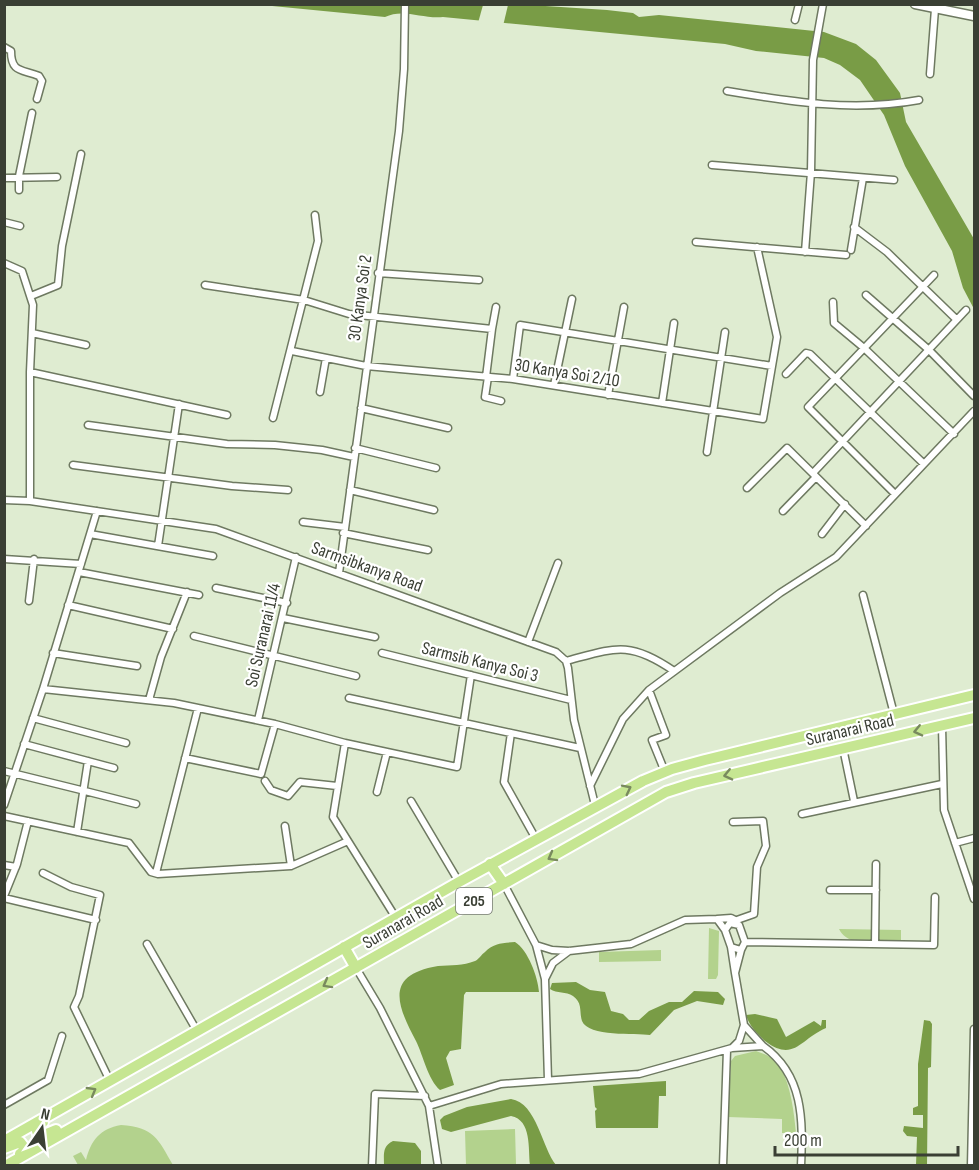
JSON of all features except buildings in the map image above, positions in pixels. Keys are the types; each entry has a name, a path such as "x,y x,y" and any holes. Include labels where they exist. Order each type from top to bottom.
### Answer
{"main road":[{"name":"Suranarai Road","path":"4,1141 595,805 665,772 975,695"},
{"name":"Suranarai Road","path":"5,1165 666,792 694,783 975,718"},
{"path":"490,864 504,884"},
{"path":"344,947 356,968"},
{"path":"57,1112 36,1128 38,1134 44,1135 68,1124 79,1124"},
{"path":"4,1148 20,1142 26,1150 5,1165"}],"street":[{"name":"30 Kanya Soi 2","path":"339,573 399,131 404,69 405,4"},
{"path":"795,20 799,4"},
{"path":"805,252 814,105 813,60 823,4"},
{"path":"915,4 975,16"},
{"path":"930,74 935,9"},
{"path":"4,47 11,51 11,62 15,68 39,76 42,81 38,99"},
{"path":"728,91 814,105 877,106 919,100"},
{"path":"19,190 18,176 32,113"},
{"path":"31,296 58,285 62,246 81,154"},
{"path":"712,165 894,180"},
{"path":"4,178 57,177"},
{"path":"851,250 862,178"},
{"path":"273,418 292,351 318,241 315,215"},
{"path":"4,222 20,226"},
{"path":"854,227 887,252 956,319"},
{"path":"696,242 846,255"},
{"path":"513,379 520,325 772,366 777,337 757,247"},
{"path":"4,263 22,271 31,296 30,501"},
{"path":"378,273 479,280"},
{"path":"895,494 808,407 934,275"},
{"path":"205,285 304,300 349,314 492,329"},
{"path":"866,295 929,350 975,396"},
{"path":"554,386 572,299"},
{"path":"832,302 834,323 864,348 954,434"},
{"path":"496,307 485,397 501,401"},
{"path":"608,395 624,307"},
{"path":"783,511 841,442 900,382 966,309"},
{"path":"662,403 674,323"},
{"path":"707,452 725,332"},
{"path":"32,333 86,345"},
{"name":"30 Kanya Soi 2/10","path":"292,351 366,366 513,379 763,419 772,366"},
{"path":"786,374 808,353 924,464"},
{"path":"320,392 326,358"},
{"path":"30,372 227,415"},
{"path":"158,546 179,404"},
{"path":"361,408 448,428"},
{"path":"590,786 623,719 649,690 780,593 836,557 975,411"},
{"path":"88,425 227,444 276,444 354,457"},
{"path":"356,448 436,468"},
{"path":"747,488 786,448 866,525"},
{"path":"73,465 167,478 288,490"},
{"path":"350,490 434,510"},
{"name":"Sarmsibkanya Road","path":"4,500 30,501 216,529 556,652 566,661"},
{"path":"822,534 845,504"},
{"path":"4,805 97,512"},
{"path":"303,522 428,550"},
{"path":"90,534 213,556"},
{"name":"Soi Suranarai 11/4","path":"258,720 296,557"},
{"path":"4,559 81,564"},
{"path":"29,601 34,560"},
{"path":"528,642 558,563"},
{"path":"79,572 199,595"},
{"path":"216,588 286,603"},
{"path":"149,700 172,629 187,592"},
{"path":"863,595 894,714"},
{"path":"68,606 172,629"},
{"path":"283,618 375,637"},
{"path":"194,636 356,676"},
{"path":"595,805 580,748 566,661 621,648 662,663 674,671"},
{"path":"53,653 137,666"},
{"name":"Sarmsib Kanya Soi 3","path":"382,653 571,700"},
{"path":"42,689 149,700 198,708 457,767 471,675"},
{"path":"649,690 666,735 652,740 665,772"},
{"path":"350,698 580,748"},
{"path":"156,873 198,708"},
{"path":"33,718 126,743"},
{"path":"185,758 261,774 275,724"},
{"path":"942,726 944,810 975,899"},
{"path":"511,733 504,782 536,838"},
{"path":"345,743 333,817 396,918"},
{"path":"24,744 114,768"},
{"path":"843,748 854,801"},
{"path":"377,792 387,752"},
{"path":"77,832 88,761"},
{"path":"4,771 136,804"},
{"path":"266,781 271,790 288,796 300,783 337,786"},
{"path":"802,814 854,801 942,784"},
{"path":"411,801 459,882"},
{"path":"4,816 129,843 151,872 156,873 291,866 348,841"},
{"path":"28,821 16,867 4,897 96,920"},
{"path":"725,930 730,923 738,922 754,914 757,867 766,846 763,821 733,822"},
{"path":"285,826 291,866"},
{"path":"955,843 975,838"},
{"path":"875,944 876,864"},
{"path":"4,865 16,867"},
{"path":"43,873 71,887 100,895 80,996 74,1007 110,1081"},
{"path":"504,884 536,945 544,979 548,1080"},
{"path":"830,890 876,890"},
{"path":"745,942 934,945 935,897"},
{"path":"536,945 552,950 569,951 631,944 685,920 717,919 738,922"},
{"path":"717,919 725,930 730,947 744,1025 739,1041 730,1049 723,1166"},
{"path":"735,973 745,942 738,922"},
{"path":"147,944 197,1031"},
{"path":"730,947 741,950"},
{"path":"544,979 553,963 569,951"},
{"path":"356,968 380,1008 429,1106 438,1166"},
{"path":"744,1025 784,1064 792,1077 802,1135 801,1166"},
{"path":"972,1166 975,1029"},
{"path":"4,1105 48,1080 62,1036"},
{"path":"429,1106 501,1084 639,1074 730,1049 764,1046"},
{"path":"372,1166 375,1094 424,1096"}],"shaded area":[{"path":"262,5 530,5 607,10 633,13 639,17 659,15 824,32 856,44 876,60 900,93 906,122 974,239 974,309 963,288 952,251 905,166 884,115 860,80 840,65 824,58 756,51 725,44 443,17 399,13 385,17"},
{"path":"709,928 719,931 716,979 708,979"},
{"path":"839,929 901,930 901,943 858,942 844,935"},
{"path":"515,942 532,964 539,992 466,992 461,1049 450,1051 446,1058 454,1085 440,1090 429,1074 400,1004 402,984 409,976 421,970 470,963 495,945"},
{"path":"661,950 661,961 599,962 599,952"},
{"path":"576,982 590,990 605,992 611,1011 623,1014 629,1020 639,1020 649,1011 669,1002 682,1002 694,991 718,992 725,999 723,1005 697,1001 674,1010 650,1035 602,1032 586,1026 582,1021 576,999 570,994 550,989 552,983"},
{"path":"755,1014 777,1019 786,1037 814,1021 821,1026 822,1020 826,1020 826,1028 797,1047 783,1050 765,1041 754,1029 746,1015"},
{"path":"924,1020 932,1024 931,1067 928,1068 927,1165 916,1165 917,1137 907,1136 903,1131 904,1126 923,1128 923,1115 913,1115 913,1108 918,1106 918,1064"},
{"path":"756,1051 775,1061 784,1074 791,1099 796,1133 782,1133 782,1119 728,1117 731,1061 735,1056"},
{"path":"666,1081 666,1096 659,1096 658,1128 596,1128 595,1111 597,1109 593,1086"},
{"path":"511,1099 520,1102 533,1117 556,1165 530,1165 526,1129 523,1123 511,1116 451,1132 442,1129 440,1120 444,1116 467,1107"},
{"path":"121,1125 141,1128 154,1136 173,1165 78,1165 73,1156 81,1152 86,1160 98,1136 107,1129"},
{"path":"515,1129 516,1164 466,1165 465,1131"},
{"path":"393,1141 415,1143 421,1151 421,1165 384,1165 385,1148"}],"pier":[{"path":"483,5 508,5 503,26 478,23"}]}
